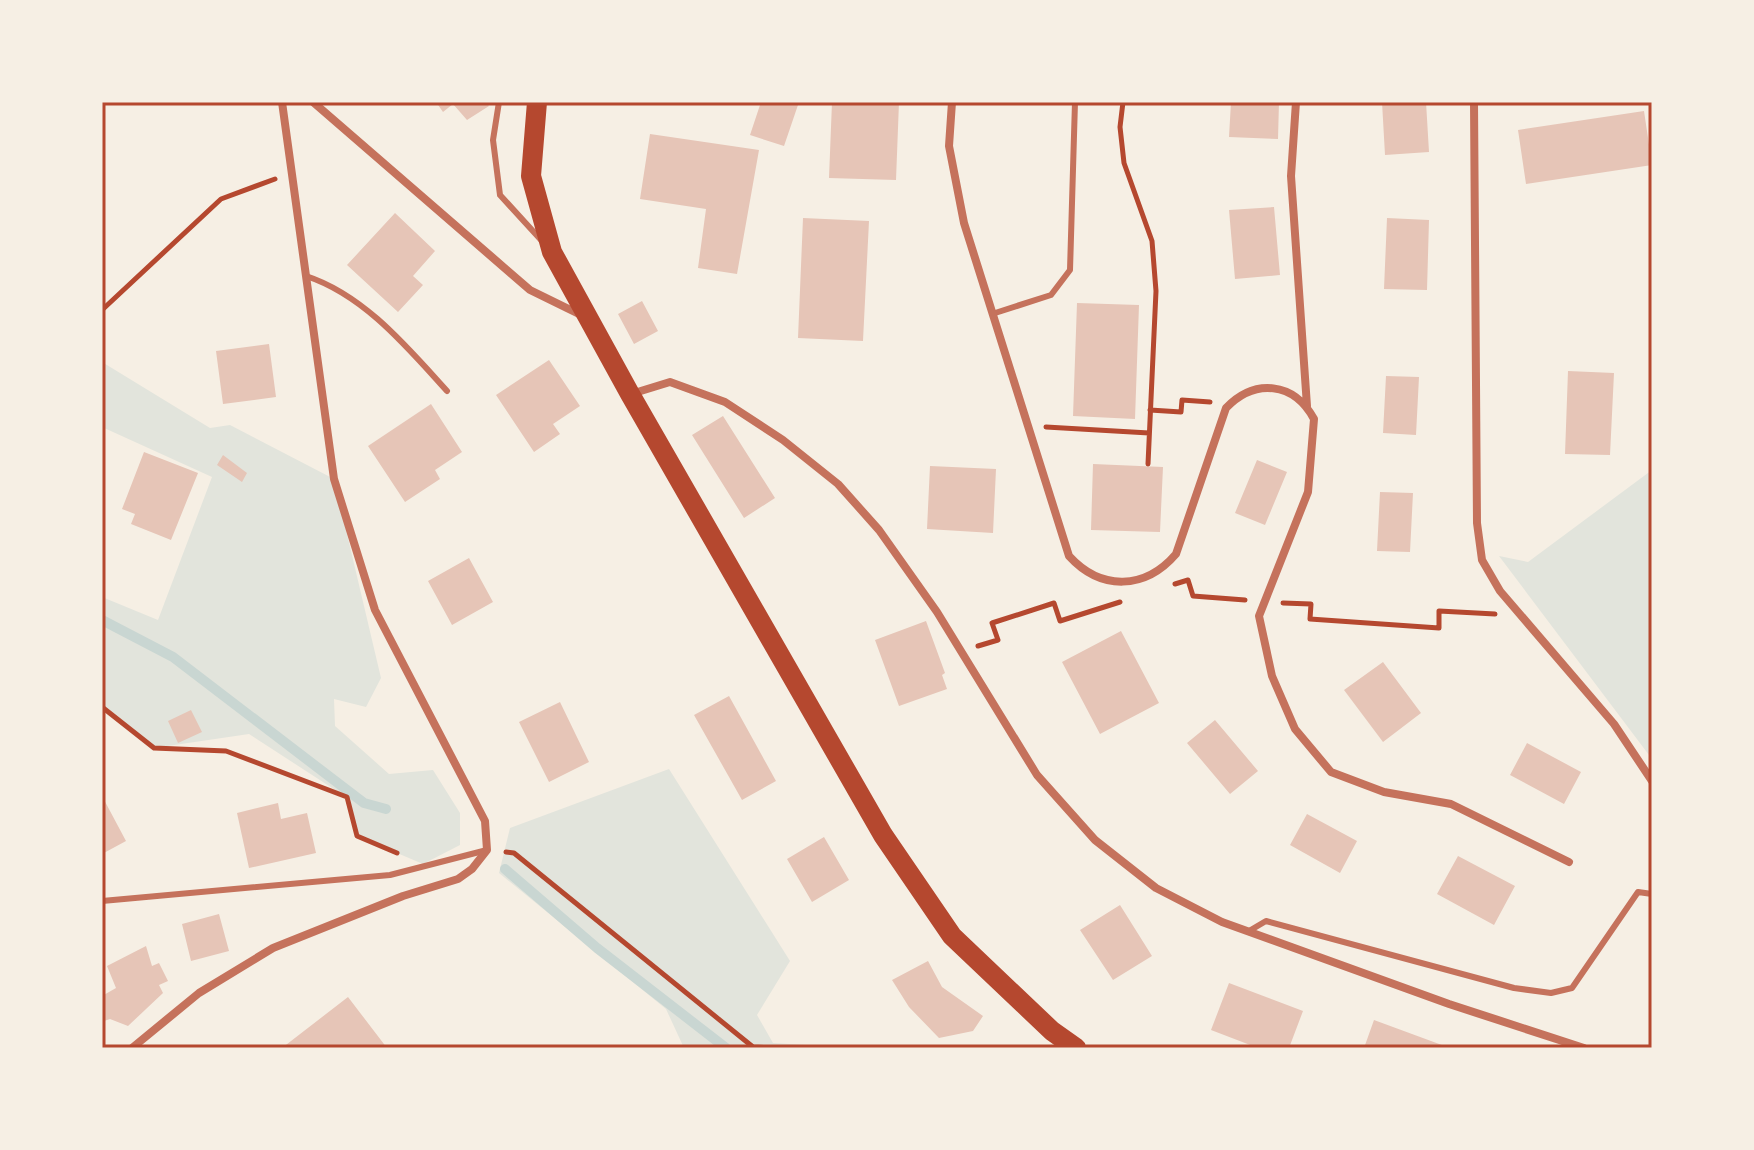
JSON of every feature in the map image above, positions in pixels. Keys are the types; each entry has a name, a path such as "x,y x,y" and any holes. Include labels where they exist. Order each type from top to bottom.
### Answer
{"main road":[{"path":"537,102 531,176 552,252 630,394 883,835 952,936 1052,1031 1076,1048"}],"street":[{"path":"132,1048 199,993 273,948 403,896 458,879 472,869 487,850 485,821 375,610 334,479 282,102"},
{"path":"313,102 530,290 589,319"},
{"path":"952,102 949,146 964,223 1062,543 1079,567 1105,581 1136,581 1152,576 1176,554 1220,419 1231,403 1246,392 1270,387 1297,396 1314,419 1308,492 1259,616 1272,676 1295,729 1331,772 1384,792 1451,804 1569,862"},
{"path":"1296,102 1291,176 1307,406"},
{"path":"1474,102 1477,523 1482,560 1500,591 1614,724 1652,781"},
{"path":"630,394 670,382 725,402 783,440 838,484 879,530 960,651 1037,775 1095,840 1156,888 1222,922 1449,1004 1584,1048"}],"lane":[{"path":"499,102 493,140 500,195 552,252"},
{"path":"992,314 1051,295 1070,270 1075,102"},
{"path":"306,276 334,285 402,341 447,391"},
{"path":"102,901 390,875 487,850"},
{"path":"1249,931 1266,921 1514,988 1551,993 1572,988 1638,892 1652,894"}],"path":[{"path":"1123,102 1120,127 1124,163 1152,241 1156,291 1148,464"},
{"path":"102,310 157,263 221,199 291,173"},
{"path":"1150,410 1181,412 1182,400 1231,403"},
{"path":"1046,427 1149,433"},
{"path":"1160,589 1188,580 1193,596 1311,604 1310,619 1439,628 1439,611 1520,615"},
{"path":"960,651 998,640 992,623 1054,603 1060,621 1131,598"},
{"path":"102,707 154,748 226,751 347,797 357,836 403,855"},
{"path":"487,850 514,853 753,1047 771,1048"}],"shaded area":[{"path":"102,362 210,428 230,425 334,479 381,678 366,707 334,699 335,726 389,774 433,770 460,813 460,845 423,864 357,836 346,797 249,734 154,748 102,707 102,597 158,620 212,477 102,427"},
{"path":"1652,470 1652,759 1499,556 1528,562"},
{"path":"669,769 790,961 757,1015 773,1043 854,1048 684,1048 666,1009 499,873 510,828"}],"building":[{"path":"436,102 486,102 489,106 467,120 453,104 443,112"},
{"path":"761,102 799,102 784,146 750,135"},
{"path":"832,102 899,102 896,180 829,178"},
{"path":"1231,102 1279,102 1278,139 1229,137"},
{"path":"1382,102 1426,102 1429,152 1385,155"},
{"path":"1644,111 1652,165 1526,184 1518,130"},
{"path":"650,134 759,150 737,274 698,268 706,209 640,199"},
{"path":"1274,207 1280,275 1235,279 1229,210"},
{"path":"395,213 435,251 413,276 423,285 398,312 347,265"},
{"path":"803,218 869,221 863,341 798,338"},
{"path":"1387,218 1429,220 1427,290 1384,289"},
{"path":"642,301 658,331 634,344 618,314"},
{"path":"1077,303 1139,305 1135,419 1073,416"},
{"path":"269,344 276,397 223,404 216,351"},
{"path":"549,360 580,406 553,424 560,434 534,452 496,395"},
{"path":"1568,371 1614,373 1610,455 1565,454"},
{"path":"1386,376 1419,377 1416,435 1383,433"},
{"path":"431,404 462,452 435,470 440,479 405,502 368,446"},
{"path":"723,416 775,498 744,518 692,435"},
{"path":"144,452 198,473 171,540 131,524 135,514 122,509"},
{"path":"223,455 247,473 242,482 217,465"},
{"path":"1257,460 1287,472 1265,525 1235,513"},
{"path":"1093,464 1163,467 1160,532 1091,530"},
{"path":"930,466 996,469 993,533 927,529"},
{"path":"1380,492 1413,493 1410,552 1377,551"},
{"path":"469,558 493,602 452,625 428,581"},
{"path":"926,621 945,673 942,675 947,689 899,706 875,640"},
{"path":"1121,631 1159,703 1100,734 1062,662"},
{"path":"1383,662 1421,713 1383,742 1344,690"},
{"path":"729,696 776,781 742,800 694,715"},
{"path":"560,702 589,762 549,782 519,722"},
{"path":"191,710 202,732 178,743 168,721"},
{"path":"1215,720 1258,771 1230,794 1187,743"},
{"path":"1527,743 1581,772 1564,804 1510,775"},
{"path":"102,796 126,841 102,854"},
{"path":"278,803 281,819 307,813 316,853 249,868 237,813"},
{"path":"1307,814 1357,841 1340,873 1290,845"},
{"path":"824,837 849,880 812,902 787,859"},
{"path":"1458,856 1515,886 1494,925 1437,894"},
{"path":"1120,905 1152,956 1113,980 1080,930"},
{"path":"219,914 229,951 191,961 182,924"},
{"path":"146,946 152,966 159,963 168,981 159,985 163,993 128,1026 110,1019 104,1021 102,996 116,988 107,966"},
{"path":"928,961 942,987 983,1016 973,1031 939,1038 909,1007 892,980"},
{"path":"1229,983 1303,1011 1289,1048 1258,1048 1211,1030"},
{"path":"348,997 387,1048 282,1048"},
{"path":"1374,1020 1450,1048 1364,1048"}],"waterway":[{"path":"102,620 173,657 364,803 386,809"},
{"path":"505,869 597,948 726,1048"}]}
